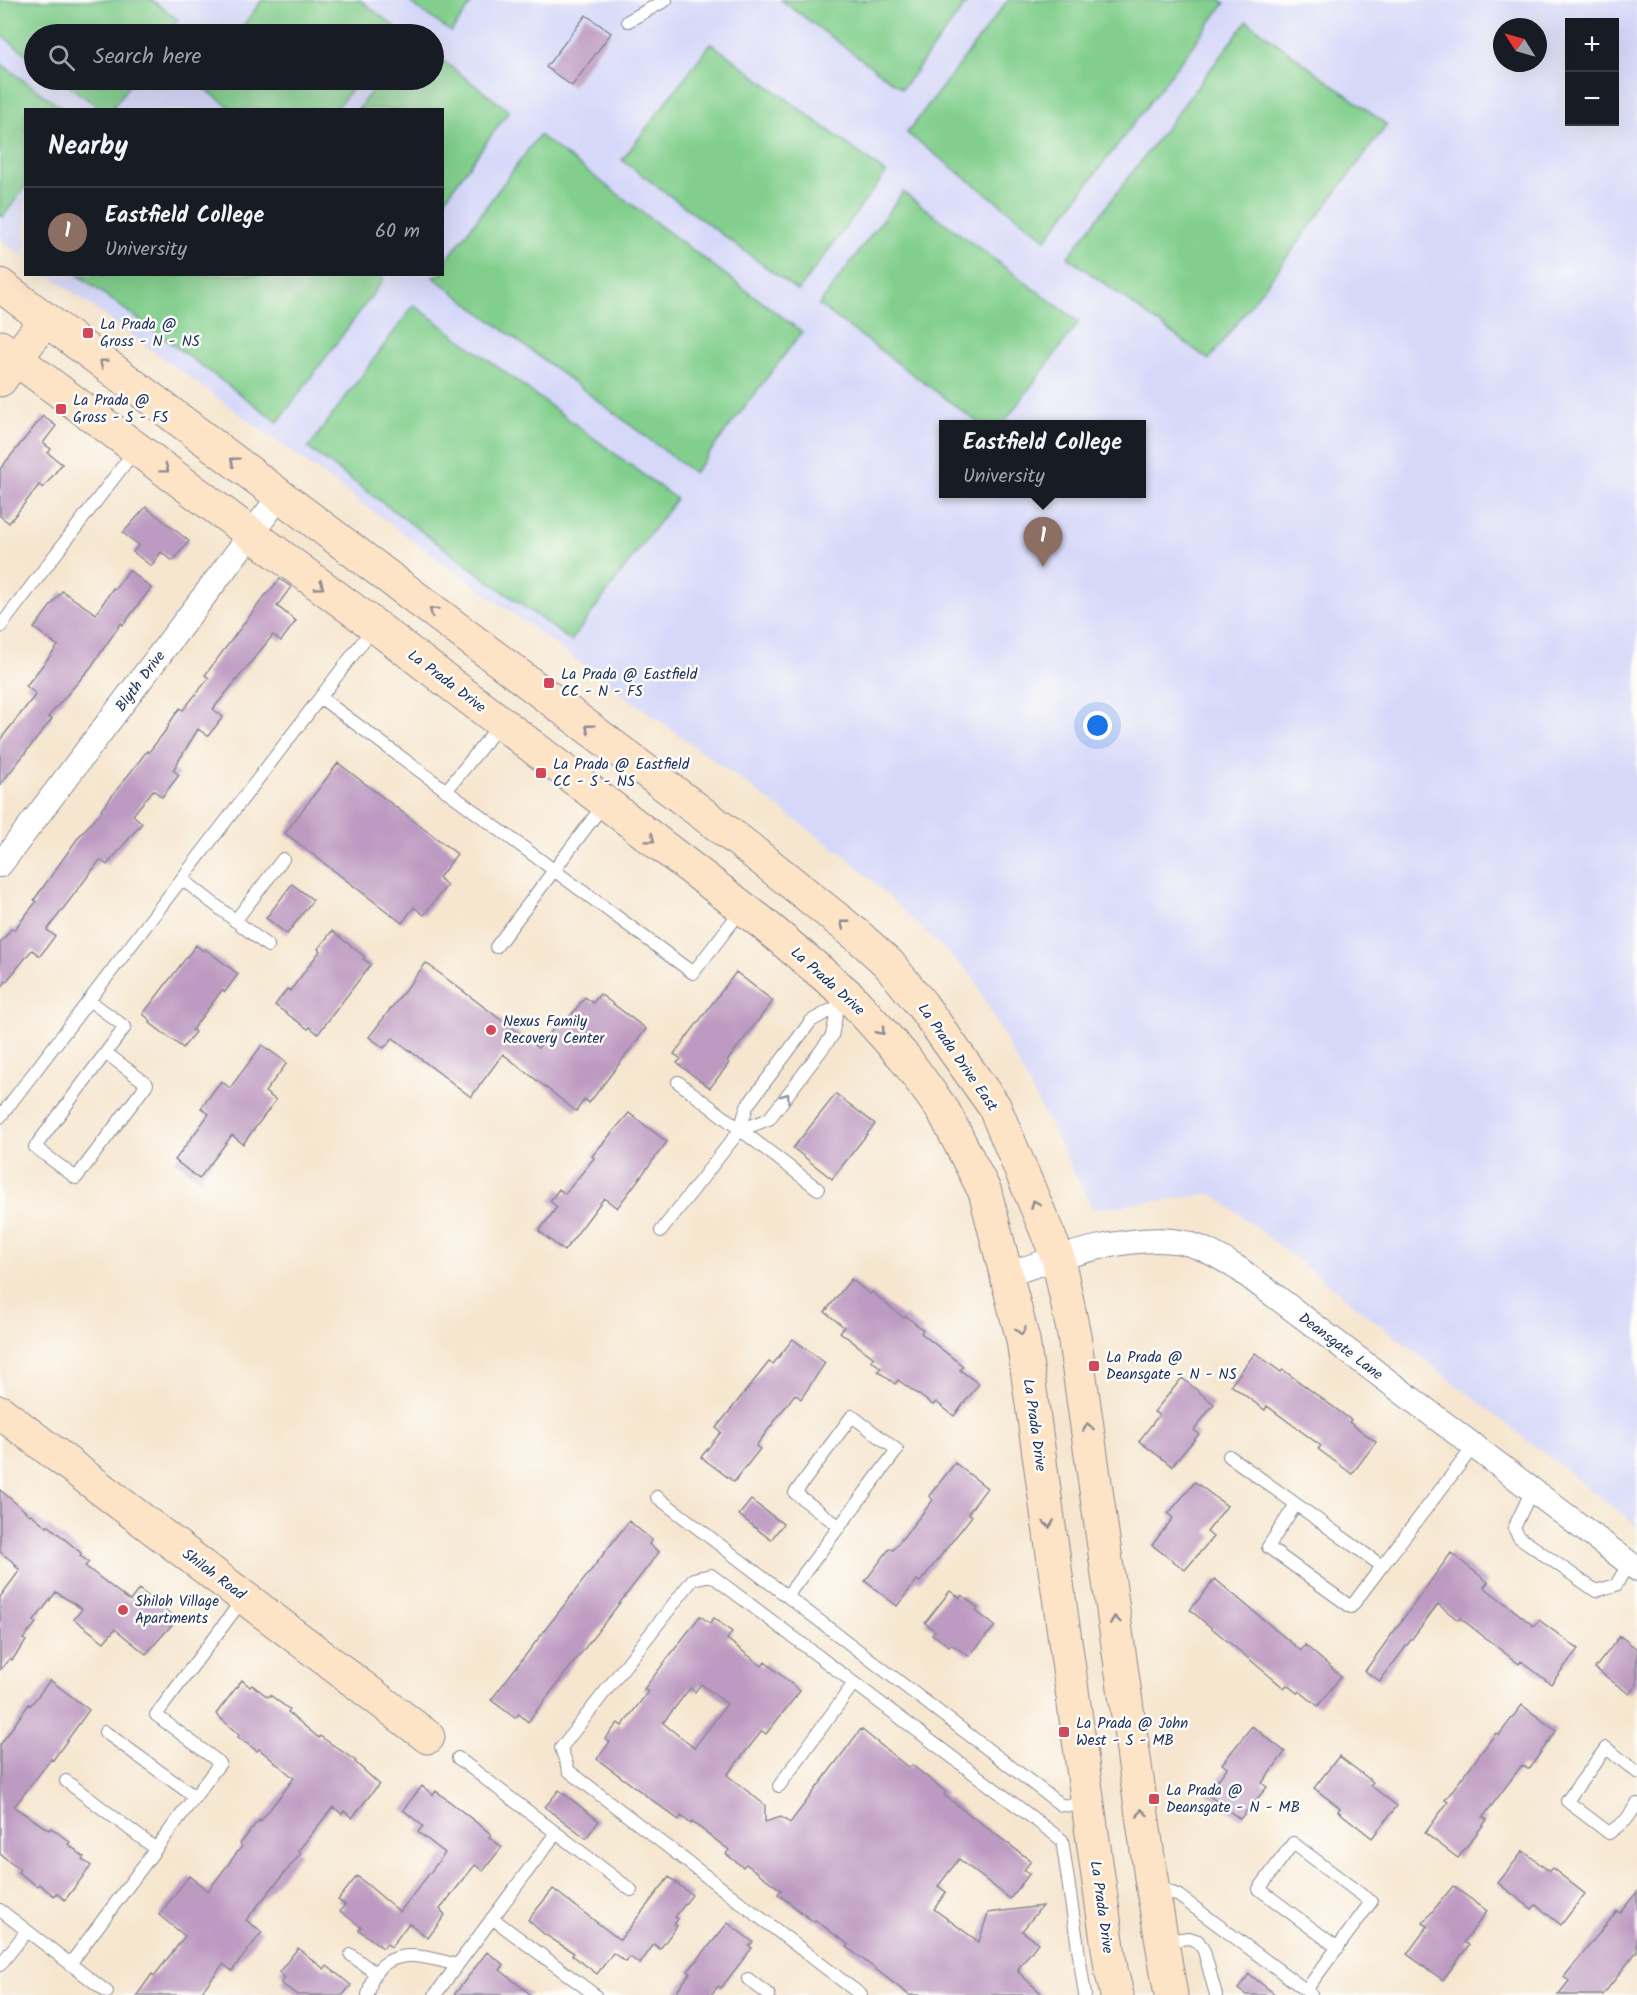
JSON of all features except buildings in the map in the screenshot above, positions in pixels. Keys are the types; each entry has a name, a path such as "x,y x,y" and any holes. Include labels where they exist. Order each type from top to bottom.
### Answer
{"main road":[{"path":"0,285 743,844 857,935 888,963 844,1001"},
{"path":"5,362 46,319"},
{"name":"La Prada Drive","path":"5,362 137,447 743,907 904,1057 944,1112 985,1191 1023,1340 1094,1852 1100,1976"},
{"path":"605,803 636,763"},
{"name":"La Prada Drive East","path":"888,963 922,1005 994,1106 1058,1258"},
{"path":"1058,1258 1074,1335 1146,1845 1171,1995"},
{"name":"Shiloh Road","path":"0,1412 428,1737"},
{"path":"1094,1852 1146,1845"}],"street":[{"name":"Blyth Drive","path":"0,865 280,496"},
{"name":"Deansgate Lane","path":"1008,1274 1058,1258 1133,1241 1157,1239 1183,1242 1209,1251 1239,1269 1633,1566"}],"lane":[{"path":"628,21 666,0"},
{"path":"0,627 137,447"},
{"path":"0,1117 375,626"},
{"path":"321,698 693,973 743,907"},
{"path":"447,791 502,722"},
{"path":"496,947 605,803"},
{"path":"235,921 284,859"},
{"path":"182,879 268,946"},
{"path":"89,1000 125,1027 35,1148 76,1178 147,1084 106,1053"},
{"path":"661,1231 740,1130 747,1106 811,1021 844,1001"},
{"path":"740,1130 769,1119 832,1036 844,1001"},
{"path":"678,1082 818,1189"},
{"path":"787,1596 840,1527 897,1450 852,1416 795,1493 840,1527"},
{"path":"1296,1504 1268,1547 1351,1607 1474,1446"},
{"path":"1229,1456 1382,1566"},
{"path":"1532,1490 1514,1528 1519,1537 1596,1591 1616,1585 1633,1566"},
{"path":"657,1497 1061,1805 1087,1806"},
{"path":"861,1995 569,1771 561,1748 693,1579 711,1575 1062,1840 1100,1976 1085,1995"},
{"path":"70,1964 220,1763 156,1715 244,1597"},
{"path":"779,1786 854,1683"},
{"path":"105,1732 195,1797"},
{"path":"1637,1772 1606,1749 1567,1801 1609,1833 1626,1820 1637,1804"},
{"path":"458,1758 631,1890"},
{"path":"66,1781 156,1849"},
{"path":"1626,1820 1637,1828"},
{"path":"435,1995 556,1833"},
{"path":"1152,1884 1179,1896 1309,1993 1338,1947 1371,1902 1293,1843 1259,1889 1338,1947"},
{"path":"0,1910 107,1992"},
{"path":"492,1918 595,1995"},
{"path":"0,1965 27,1930"},
{"path":"1162,1942 1189,1938 1198,1941 1204,1951 1216,1995"},
{"path":"351,1955 375,1973"},
{"path":"368,1995 375,1973 395,1958 421,1956 457,1965"},
{"path":"748,1979 769,1995"}],"shaded area":[{"path":"0,0 1637,0 1637,1526 1213,1194 1093,1209 973,977 849,859 50,276 444,276 444,108 24,108 24,257 0,239"}],"green space":[{"path":"0,0 152,0 178,20 175,24 24,24 24,52 0,34"},
{"path":"262,0 360,0 392,24 244,24"},
{"path":"407,0 474,0 451,32 444,27 444,24 440,24"},
{"path":"781,0 969,0 902,89"},
{"path":"1008,0 1220,0 1225,3 1046,239 907,133"},
{"path":"1247,21 1387,125 1209,360 1068,257"},
{"path":"711,43 886,173 798,291 622,160"},
{"path":"444,62 509,111 444,201 444,108 359,108 372,90 444,90"},
{"path":"0,63 24,81 24,90 37,90 62,108 24,108 24,188 3,217 0,214"},
{"path":"75,90 126,90 112,108 100,108"},
{"path":"207,90 350,90 337,108 231,108"},
{"path":"539,135 802,332 694,473 433,277 444,276 444,264"},
{"path":"903,192 1079,322 1006,420 975,420 819,305"},
{"path":"79,276 380,276 384,279 278,422"},
{"path":"414,305 676,499 571,641 308,448"}],"place":[{"name":"La Prada @ Gross - N - NS","path":"88,333"},
{"name":"La Prada @ Gross - S - FS","path":"61,409"},
{"name":"Eastfield College","path":"1043,567"},
{"name":"La Prada @ Eastfield CC - N - FS","path":"549,683"},
{"name":"La Prada @ Eastfield CC - S - NS","path":"541,773"},
{"name":"Nexus Family Recovery Center","path":"491,1030"},
{"name":"La Prada @ Deansgate - N - NS","path":"1094,1366"},
{"name":"Shiloh Village Apartments","path":"123,1610"},
{"name":"La Prada @ John West - S - MB","path":"1064,1732"},
{"name":"La Prada @ Deansgate - N - MB","path":"1154,1799"}]}
